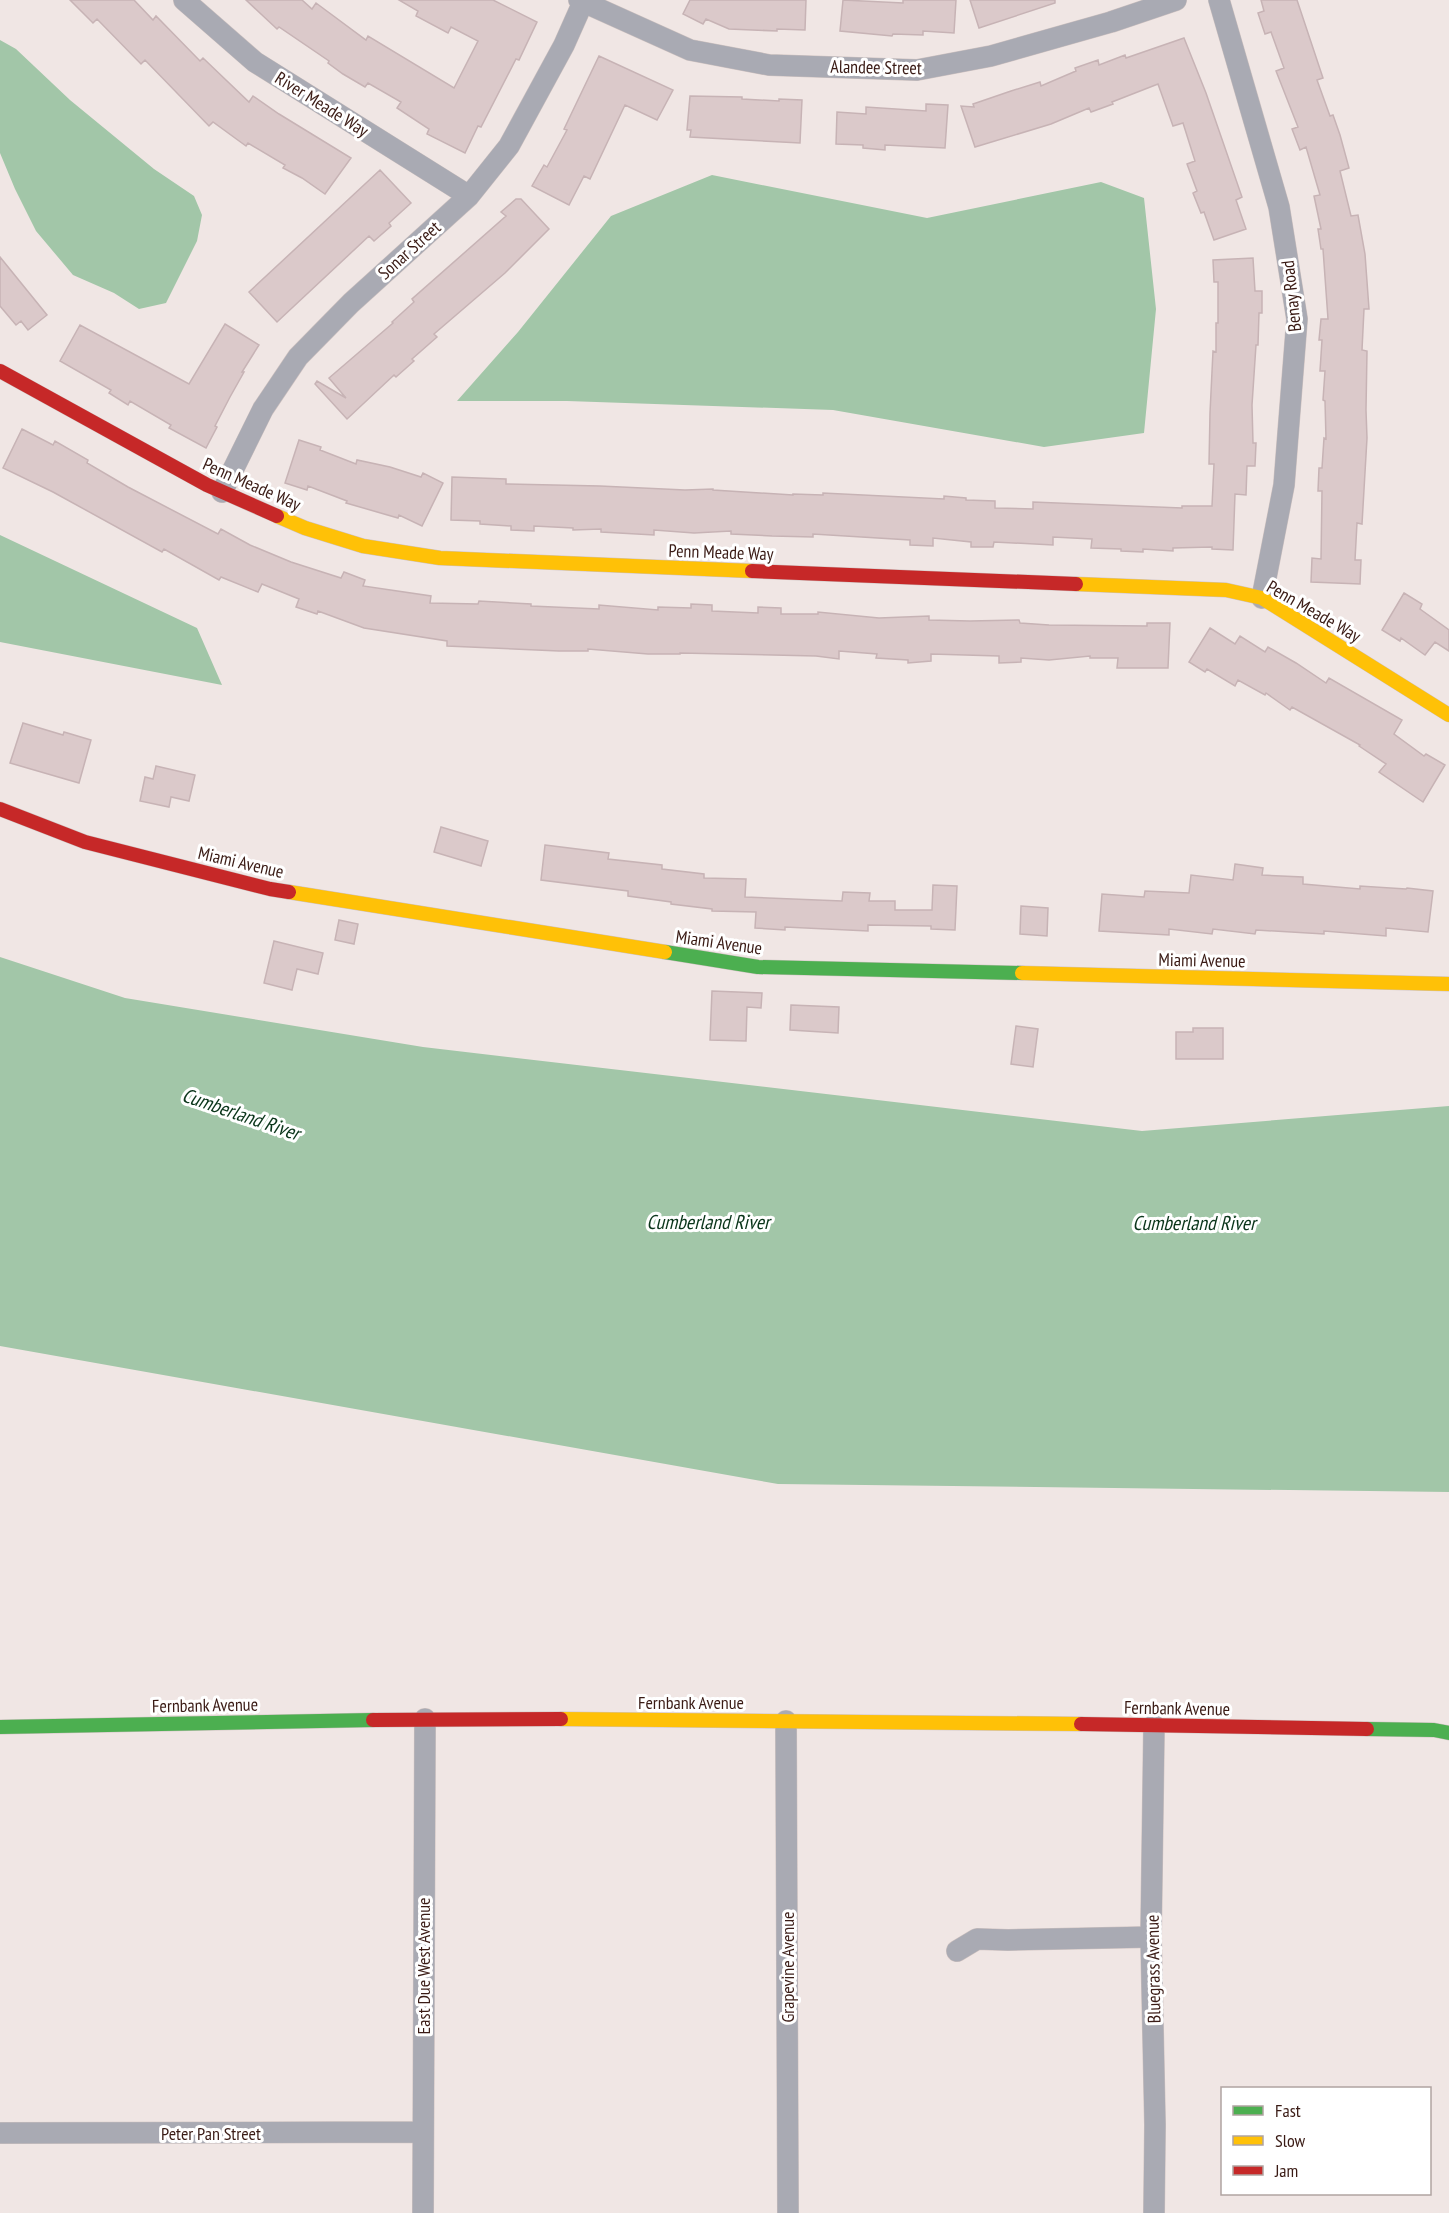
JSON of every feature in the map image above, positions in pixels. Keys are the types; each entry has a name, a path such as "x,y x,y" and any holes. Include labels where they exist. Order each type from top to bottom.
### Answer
{"street":[{"name":"River Meade Way","path":"184,0 255,62 469,196"},
{"name":"Alandee Street","path":"582,1 690,50 769,65 917,70 991,56 1111,22 1176,0"},
{"name":"Benay Road","path":"1219,0 1279,207 1298,319 1284,485 1262,598"},
{"name":"Sonar Street","path":"222,492 263,409 298,357 351,303 469,196 515,137 564,45 582,1"},
{"name":"Penn Meade Way","path":"0,371 207,485 304,528 363,546 440,558 1214,590 1262,598 1449,715"},
{"name":"Miami Avenue","path":"0,809 85,842 270,889 758,968 1449,984"},
{"name":"Fernbank Avenue","path":"0,1727 425,1719 1154,1725 1449,1732"},
{"name":"East Due West Avenue","path":"423,2213 425,1719"},
{"name":"Grapevine Avenue","path":"786,1721 788,2213"},
{"name":"Bluegrass Avenue","path":"1154,1725 1151,1937 1155,2125 1154,2213"},
{"path":"957,1951 977,1939 1151,1937"},
{"name":"Peter Pan Street","path":"0,2133 422,2132"}],"water":[{"path":"0,40 16,49 70,100 154,169 194,196 202,215 197,241 166,303 139,309 114,293 73,275 36,231 0,153"},
{"path":"712,175 927,218 1101,182 1144,198 1156,309 1144,433 1044,447 833,410 567,401 457,401 518,332 611,216"},
{"path":"0,535 197,628 222,685 0,642"},
{"name":"Cumberland River","path":"0,957 125,998 423,1047 1142,1131 1449,1106 1449,1492 778,1484 0,1346"}],"building":[{"path":"70,0 134,0 153,20 156,16 200,61 203,58 249,102 253,96 351,158 325,194 283,168 285,165 248,143 246,146 213,122 209,126 145,60 141,64 97,19 93,23"},
{"path":"246,0 302,0 312,9 316,3 366,40 368,36 454,88 478,41 451,27 448,33 416,16 418,11 399,0 493,0 537,22 519,60 516,59 465,153 427,134 429,129 397,108 401,102 368,83 365,87 343,74 328,63 329,61 279,27 277,29"},
{"path":"690,0 806,0 805,30 729,29 706,19 703,24 683,14"},
{"path":"843,0 903,3 903,0 956,0 954,33 923,31 923,35 893,34 892,36 840,31"},
{"path":"970,0 1055,0 1055,3 979,28"},
{"path":"1261,0 1297,0 1323,78 1317,80 1330,116 1333,115 1349,168 1340,171 1351,216 1358,215 1365,254 1369,309 1364,309 1362,350 1367,351 1367,438 1362,524 1357,523 1355,560 1361,560 1360,584 1311,582 1312,558 1321,559 1322,491 1318,491 1319,468 1322,468 1324,438 1326,439 1325,401 1323,400 1325,371 1320,371 1322,340 1319,340 1321,319 1328,319 1323,249 1321,249 1318,229 1321,229 1314,196 1320,195 1306,147 1300,150 1292,129 1298,127 1276,71 1284,68 1271,32 1265,34 1258,13 1264,11"},
{"path":"1184,38 1206,93 1242,197 1236,200 1246,229 1214,240 1204,212 1201,213 1193,193 1197,191 1187,164 1195,161 1183,123 1173,126 1158,84 1091,112 1089,108 1051,124 975,147 961,106 974,107 973,104 1011,91 1040,82 1041,86 1076,71 1075,68 1098,60 1099,65"},
{"path":"599,56 673,90 657,120 625,105 590,179 584,176 569,205 532,186 544,165 547,167 567,130 564,129"},
{"path":"690,96 742,97 742,99 779,101 779,99 802,100 800,143 690,137 691,130 687,130"},
{"path":"926,104 948,105 945,148 885,145 885,150 863,148 863,145 836,144 837,112 866,114 866,107 926,111"},
{"path":"380,170 411,203 389,223 391,226 374,241 369,236 277,322 249,292"},
{"path":"516,199 521,199 549,229 505,273 434,334 437,337 412,359 414,361 396,377 394,375 347,419 315,384 317,381 346,398 329,378 393,323 414,302 412,299 506,216 501,212"},
{"path":"0,257 47,315 28,330 21,321 16,325 0,306"},
{"path":"1253,258 1255,291 1262,291 1262,313 1259,313 1252,405 1253,443 1256,443 1255,466 1247,466 1246,495 1235,494 1233,550 1212,549 1212,547 1173,548 1173,551 1143,549 1143,552 1121,551 1121,549 1091,548 1092,539 1053,537 1053,545 994,542 993,547 971,547 971,542 933,538 933,546 910,545 910,540 813,534 813,537 772,536 731,534 731,531 694,533 654,530 654,535 601,532 601,529 573,530 573,528 534,526 534,531 511,530 511,526 480,524 480,521 451,520 452,477 506,479 506,484 713,489 793,495 823,495 823,493 944,499 944,496 966,498 966,500 995,501 995,508 1033,509 1033,502 1182,508 1182,506 1212,506 1214,464 1209,464 1210,413 1213,351 1216,352 1216,323 1218,323 1218,282 1214,282 1213,260"},
{"path":"225,324 259,345 242,372 244,372 206,448 169,428 171,425 130,401 128,405 109,393 111,390 60,361 80,325 189,384"},
{"path":"22,429 53,445 55,441 128,487 218,534 221,529 250,545 291,562 341,578 344,572 365,580 363,586 431,596 430,603 478,604 479,601 531,604 531,606 599,609 599,605 658,610 658,607 691,608 691,604 712,605 712,611 758,613 758,607 781,608 781,614 818,614 818,612 879,618 929,616 929,620 1019,620 1020,623 1049,625 1147,626 1147,623 1170,623 1168,668 1117,668 1118,658 1090,658 1090,656 1049,660 1021,658 1021,662 999,663 999,656 931,654 931,661 908,663 908,660 876,658 877,654 839,651 839,659 816,656 648,654 588,649 588,651 559,651 447,646 447,641 364,628 318,611 317,614 296,607 299,599 262,584 258,592 221,577 219,580 164,549 162,552 53,492 3,468"},
{"path":"299,440 321,447 320,450 356,464 357,460 421,477 423,473 443,483 422,526 399,515 398,518 346,503 347,501 308,486 307,490 285,483"},
{"path":"1404,593 1422,604 1420,609 1449,630 1449,651 1435,642 1425,655 1401,638 1400,641 1382,630"},
{"path":"1210,628 1235,644 1240,636 1265,652 1268,647 1326,683 1329,678 1402,720 1394,734 1424,756 1426,754 1445,765 1423,802 1379,772 1386,764 1360,745 1292,707 1290,710 1266,693 1265,695 1238,680 1235,686 1207,669 1205,672 1189,662"},
{"path":"23,723 63,735 64,732 91,740 79,783 10,763"},
{"path":"156,766 195,775 189,801 171,797 169,807 140,801 145,777 153,779"},
{"path":"441,827 488,841 481,866 434,852"},
{"path":"545,845 609,853 608,859 662,865 662,869 704,874 704,878 746,879 745,897 842,901 843,892 870,893 869,901 895,901 895,910 932,910 933,885 957,886 955,930 931,929 931,926 868,925 868,931 755,928 756,912 712,911 712,909 628,896 628,891 541,880"},
{"path":"1235,864 1263,868 1262,875 1303,877 1303,884 1360,889 1360,886 1433,891 1428,932 1386,928 1386,936 1324,931 1324,934 1256,930 1255,934 1213,929 1212,934 1169,929 1169,935 1099,931 1102,894 1144,897 1145,891 1189,893 1191,875 1233,880"},
{"path":"1021,906 1048,908 1047,936 1020,934"},
{"path":"339,920 358,924 354,944 335,940"},
{"path":"274,941 323,953 318,974 297,969 292,990 264,983"},
{"path":"712,991 762,993 761,1008 747,1007 746,1041 710,1040"},
{"path":"791,1005 839,1007 838,1033 790,1030"},
{"path":"1016,1026 1038,1029 1033,1067 1011,1064"},
{"path":"1193,1028 1223,1028 1223,1059 1176,1059 1176,1032 1193,1032"}],"traffic: fast":[{"path":"665,952 758,967 1022,973"},
{"path":"0,1727 373,1720"},
{"path":"1367,1729 1434,1730 1449,1733"}],"traffic: slow":[{"path":"277,516 305,528 363,546 440,558 752,571"},
{"path":"1076,584 1226,590 1262,598 1449,715"},
{"path":"289,892 665,952"},
{"path":"1022,973 1449,984"},
{"path":"561,1719 1081,1724"}],"traffic: jam":[{"path":"0,371 207,485 277,516"},
{"path":"752,571 1076,584"},
{"path":"0,809 85,842 289,892"},
{"path":"373,1720 561,1719"},
{"path":"1081,1724 1367,1729"}]}
